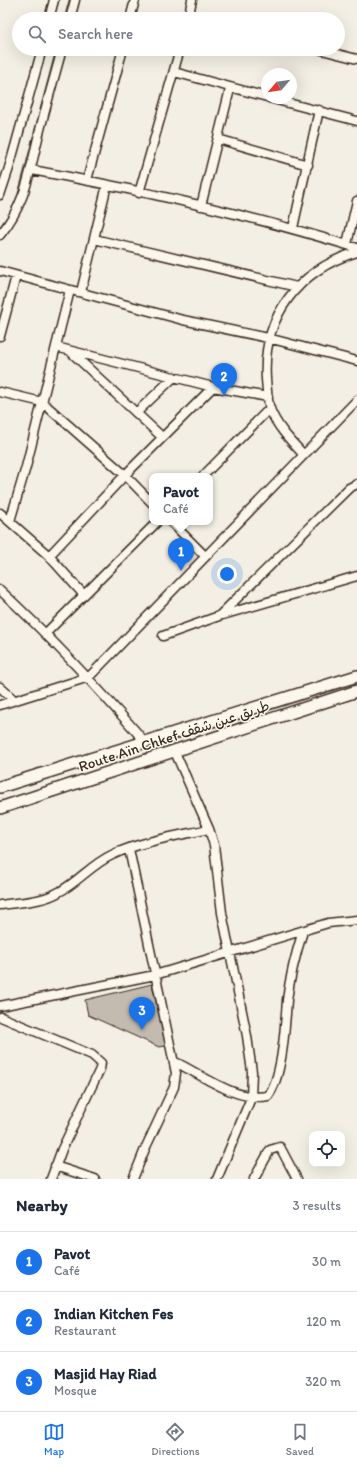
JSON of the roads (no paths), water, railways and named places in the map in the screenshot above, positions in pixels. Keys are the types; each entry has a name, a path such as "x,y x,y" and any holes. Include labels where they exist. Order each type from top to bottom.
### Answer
{"main road":[{"name":"Route Aïn Chkef طريق عين شقف","path":"0,787 146,743 357,676"},
{"name":"Route Aïn Chkef طريق عين شقف","path":"0,808 175,752 357,691"}],"street":[{"path":"51,12 54,0"},
{"path":"72,12 75,0"},
{"path":"132,12 135,0"},
{"path":"190,12 192,0"},
{"path":"0,196 40,56"},
{"path":"0,235 8,225 19,206 32,170 37,140 60,56"},
{"path":"87,180 120,56"},
{"path":"139,193 178,56"},
{"path":"345,56 357,59"},
{"path":"174,72 230,89 261,96"},
{"path":"201,206 230,89"},
{"path":"294,104 357,121"},
{"path":"293,228 319,110"},
{"path":"218,139 308,165"},
{"path":"32,170 87,180 293,228 357,248"},
{"path":"81,292 107,185"},
{"path":"347,244 357,202"},
{"path":"94,239 297,287"},
{"path":"304,455 280,426 270,408 266,366 268,338 281,309 297,287 340,257 357,252"},
{"path":"0,271 183,320 268,338 357,361"},
{"path":"0,336 16,276"},
{"path":"10,521 70,290"},
{"path":"56,347 70,352 213,387 268,397"},
{"path":"70,352 162,437"},
{"path":"136,413 174,377"},
{"path":"49,556 125,475 213,387"},
{"path":"0,392 42,402 125,475 149,500"},
{"path":"0,705 89,677 357,400"},
{"path":"206,473 270,408"},
{"path":"219,616 349,488 357,484"},
{"path":"0,513 49,556 84,595"},
{"path":"46,633 154,525"},
{"path":"174,525 205,556"},
{"path":"163,636 219,616 357,576"},
{"path":"0,590 46,633 89,677 146,743"},
{"path":"0,687 14,700"},
{"path":"175,752 209,829 214,845 222,913 248,1043 252,1072 251,1098 217,1179"},
{"path":"0,905 47,898 66,887 97,863 111,855 162,839 209,829"},
{"path":"129,849 175,1062 176,1079 174,1087 145,1149 133,1179"},
{"path":"51,1179 55,1166 100,1069 101,1063 92,1055 0,1018 2,1006 155,975 328,923 357,920"},
{"path":"175,1062 224,1088 251,1098 268,1096 273,1085 285,1031 287,999 292,966 303,930"},
{"path":"254,1179 270,1150 280,1146 297,1179"},
{"path":"55,1166 94,1179"}],"waterway":[{"path":"67,12 70,0"},
{"path":"13,209 19,194 55,56"},
{"path":"0,228 10,214"}],"place":[{"name":"Indian Kitchen Fes","path":"224,396"},
{"name":"Pavot","path":"181,571"},
{"name":"Masjid Hay Riad","path":"142,1030"}]}
